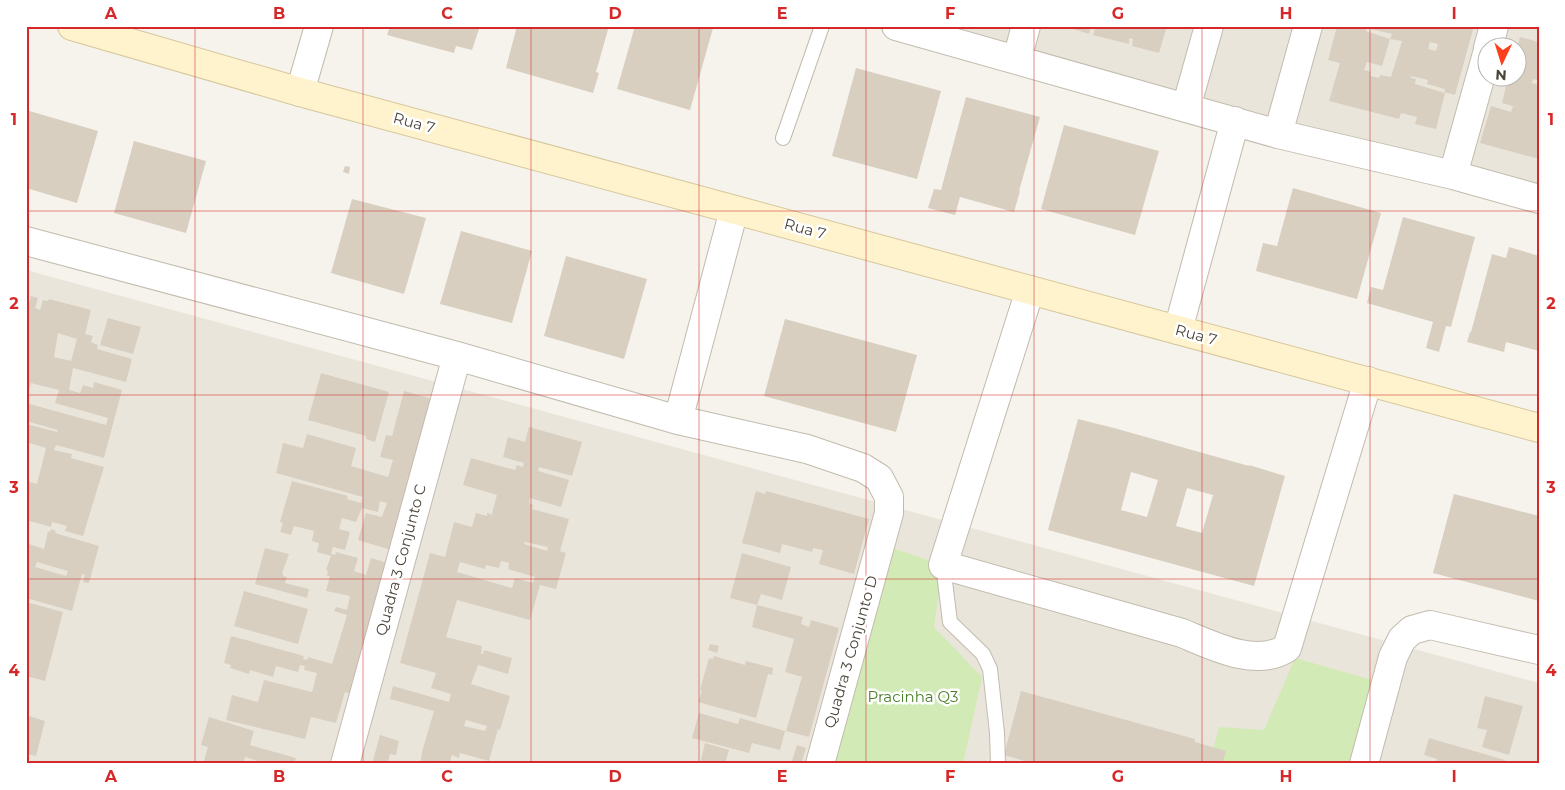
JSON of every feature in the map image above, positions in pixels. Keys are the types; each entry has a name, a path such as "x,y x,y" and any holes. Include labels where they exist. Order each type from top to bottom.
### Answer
{"main road":[{"name":"Rua 7","path":"72,26 300,92 1539,428"}],"street":[{"path":"300,92 319,26"},
{"path":"896,26 1278,134 1453,175 1539,199"},
{"path":"1017,59 1026,26"},
{"path":"1186,108 1209,26"},
{"path":"1278,134 1308,26"},
{"path":"1453,175 1478,85"},
{"path":"1178,330 1235,121"},
{"path":"678,420 734,210"},
{"name":"Quadra 3 Conjunto D","path":"26,240 457,356 678,420 807,449 862,468 879,478 889,497 889,513 820,764"},
{"path":"1030,290 943,565 1182,633 1209,645 1249,657 1267,657 1280,653 1287,648 1368,381"},
{"name":"Quadra 3 Conjunto C","path":"345,764 457,356"},
{"path":"1364,764 1393,657 1402,639 1412,630 1430,625 1539,650"}],"lane":[{"path":"783,138 822,26"},
{"path":"943,565 950,622 983,654 990,668 997,733 998,764"}],"shaded area":[{"path":"871,26 1539,26 1539,209 1285,139"},
{"path":"26,270 1539,683 1539,764 26,764"}],"green space":[{"name":"Pracinha Q3","path":"889,547 943,565 934,627 982,677 963,764 829,764"},
{"path":"1295,658 1376,681 1353,764 1209,764 1219,727 1264,730"}],"building":[{"path":"390,26 480,26 472,50 456,46 454,53 387,35"},
{"path":"517,26 609,26 596,72 599,73 593,93 506,68"},
{"path":"635,26 713,28 690,110 617,89"},
{"path":"1064,26 1091,26 1089,34"},
{"path":"1096,26 1167,26 1159,53 1132,46 1133,39 1129,38 1129,44 1093,35"},
{"path":"1337,26 1474,26 1455,95 1444,92 1445,89 1427,84 1428,80 1411,76 1411,78 1416,79 1415,84 1445,93 1436,129 1415,124 1417,117 1401,113 1399,119 1329,101 1340,63 1328,60","holes":["1367,28 1392,34 1390,39 1366,31","1390,39 1402,41 1391,77 1380,75 1379,78 1370,76 1371,72 1364,70 1367,62 1382,66","1430,42 1438,44 1436,51 1428,49"]},
{"path":"1528,39 1539,42 1539,74 1537,80 1533,79 1532,83 1539,85 1539,159 1480,143 1491,106 1511,112 1513,106 1502,103 1506,88 1528,88"},
{"path":"856,68 941,91 917,179 832,156"},
{"path":"966,97 1040,117 1014,212 960,197 955,215 928,208 934,189 941,190"},
{"path":"26,110 98,131 77,203 26,188"},
{"path":"1064,125 1159,151 1135,235 1041,209"},
{"path":"134,141 206,161 186,233 114,213"},
{"path":"345,166 350,167 349,174 343,172"},
{"path":"1293,188 1381,213 1357,299 1256,271 1263,243 1277,246"},
{"path":"352,199 426,218 404,294 331,273"},
{"path":"1403,217 1475,237 1451,327 1446,326 1439,352 1426,348 1433,322 1367,303 1371,287 1383,290"},
{"path":"461,231 532,251 512,323 440,304"},
{"path":"1509,247 1539,256 1539,351 1506,342 1504,352 1467,342 1492,254 1506,258"},
{"path":"566,256 647,279 624,359 544,336"},
{"path":"31,296 38,298 35,308 40,310 43,300 48,301 49,299 91,310 85,334 93,336 91,342 98,345 97,349 132,359 126,382 73,368 69,390 80,393 83,385 93,388 94,382 122,390 104,458 56,445 54,450 72,454 71,458 104,467 83,536 65,531 67,526 52,522 51,527 26,520 26,481 37,484 46,448 26,442 26,424 57,432 58,430 26,421 26,403 106,425 108,418 55,403 59,390 31,383 26,399 26,313","holes":["58,333 77,339 71,361 54,357"]},
{"path":"108,318 141,327 133,354 100,345"},
{"path":"785,319 917,355 896,432 764,396"},
{"path":"321,373 389,392 375,442 366,439 366,436 308,420"},
{"path":"404,391 433,399 391,550 358,540 366,513 382,517 387,503 380,501 378,512 362,508 356,522 342,518 339,529 350,532 345,550 333,547 331,554 335,555 336,552 358,558 354,571 366,575 371,558 388,563 351,694 345,692 336,723 311,717 305,739 226,720 232,695 258,702 264,680 312,692 317,673 304,670 305,666 300,665 298,672 276,666 273,677 250,670 249,674 230,668 231,665 224,663 231,636 304,656 303,659 307,660 308,657 332,664 347,615 334,611 336,607 347,610 350,596 326,591 330,576 327,576 328,571 326,570 331,556 317,552 319,543 312,541 314,531 294,526 291,535 280,532 283,523 280,522 292,481 348,496 347,499 361,503 363,497 276,473 283,443 303,448 307,434 356,448 351,466 388,477 393,460 380,457 386,435 392,436"},
{"path":"1078,419 1285,476 1254,586 1048,530","holes":["1131,472 1158,480 1147,517 1121,510","1187,488 1213,495 1202,533 1176,526"]},
{"path":"529,427 582,442 572,476 539,467 538,471 569,480 561,507 530,498 529,503 533,505 532,509 569,519 560,551 566,553 556,589 540,585 530,620 457,600 446,637 482,646 481,654 483,654 484,650 512,658 508,674 478,665 471,684 510,696 489,761 460,753 459,758 452,755 450,761 457,764 420,764 434,711 390,699 393,686 449,702 451,694 431,688 436,673 400,663 430,553 445,557 454,522 472,527 476,513 487,516 487,513 491,514 491,517 497,495 463,485 471,458 515,470 517,465 523,467 524,463 503,457 508,437 525,442","holes":["525,542 548,547 547,551 524,544","501,561 509,563 508,569 535,577 533,583 515,578 512,588 457,572 460,562 485,569 486,565 499,568","466,720 487,726 485,731 464,726"]},
{"path":"756,491 765,494 766,491 869,519 854,574 819,564 823,550 813,548 812,552 782,544 780,553 742,543"},
{"path":"1454,494 1539,516 1539,601 1433,573"},
{"path":"51,529 56,531 55,533 99,546 89,583 83,582 85,575 82,574 72,611 26,598 26,543 44,549 48,531 50,532","holes":["37,562 68,571 66,576 35,567"]},
{"path":"265,548 289,554 282,573 283,576 287,577 285,583 309,589 307,598 255,584"},
{"path":"742,553 791,567 782,600 761,594 757,605 730,598"},
{"path":"244,591 308,609 298,644 234,626"},
{"path":"26,602 63,612 45,681 26,676"},
{"path":"757,605 803,617 801,624 809,627 811,620 839,628 809,737 786,731 802,677 785,672 794,639 752,627"},
{"path":"710,644 719,646 717,653 708,650"},
{"path":"714,656 745,665 746,661 773,668 772,675 768,674 756,718 698,702 709,658 713,659"},
{"path":"1021,691 1195,739 1195,742 1226,751 1222,764 1035,764 1004,755"},
{"path":"1485,696 1523,706 1509,755 1482,747 1487,730 1477,728"},
{"path":"699,713 738,724 740,718 785,731 780,750 752,743 749,753 692,738"},
{"path":"26,715 45,721 36,756 26,754"},
{"path":"209,717 254,731 250,745 296,758 294,764 268,764 245,757 243,764 203,764 208,747 201,745"},
{"path":"380,735 399,741 396,755 390,754 388,762 393,764 372,764"},
{"path":"1429,738 1505,760 1504,764 1435,764 1437,759 1424,755"},
{"path":"705,743 729,750 725,764 700,764"},
{"path":"797,745 806,748 801,764 791,764"}]}
